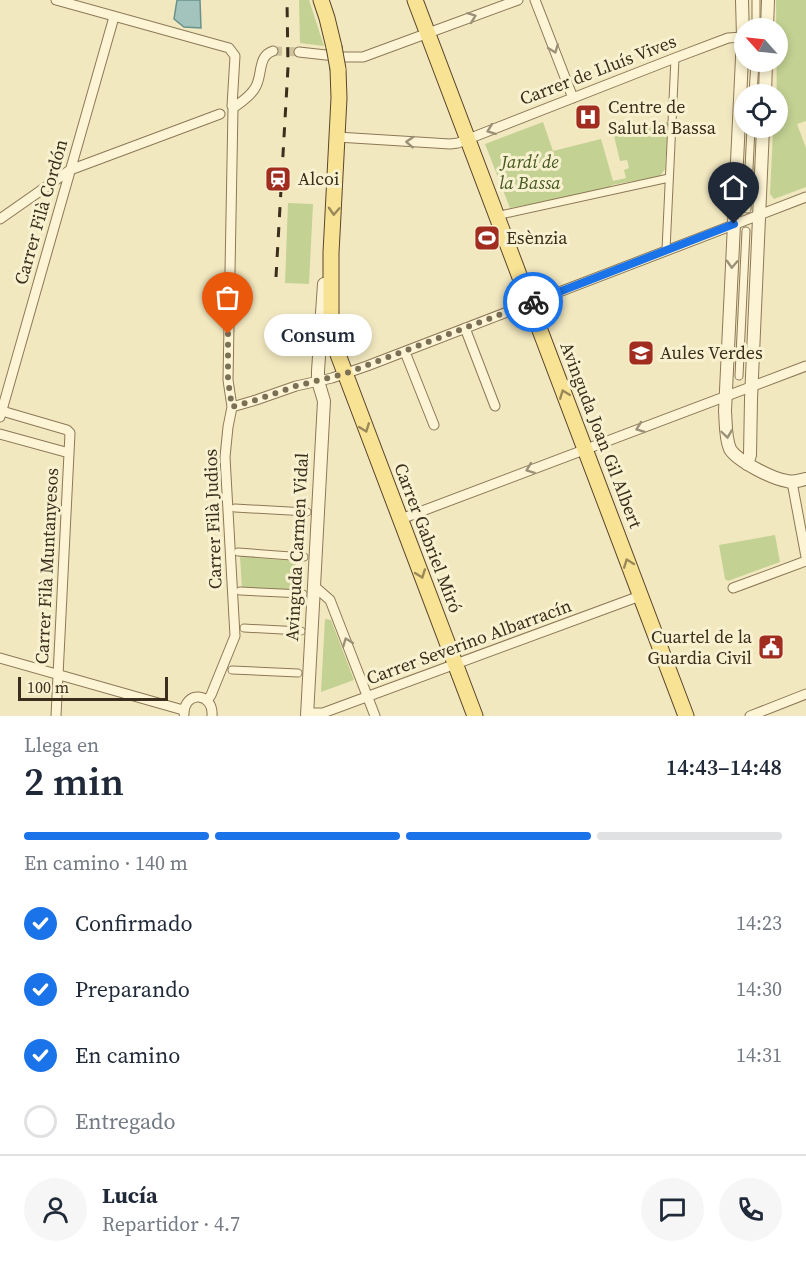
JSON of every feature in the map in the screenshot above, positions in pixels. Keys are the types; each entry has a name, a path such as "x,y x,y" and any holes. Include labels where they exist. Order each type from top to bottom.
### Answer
{"main road":[{"name":"Carrer Gabriel Miró","path":"321,0 334,47 340,83 332,236 330,330 344,374 475,716"},
{"name":"Avinguda Joan Gil Albert","path":"415,0 686,716"}],"street":[{"path":"56,0 114,17"},
{"path":"299,52 363,57 518,0"},
{"path":"536,0 573,98"},
{"path":"742,0 742,18"},
{"path":"756,0 756,18"},
{"path":"767,18 768,0"},
{"name":"Carrer Filà Judios","path":"114,17 224,46 235,56 228,380 232,407 225,457 235,636 207,700"},
{"name":"Carrer Filà Cordón","path":"1,414 114,17"},
{"name":"Carrer de Lluís Vives","path":"337,137 450,144 734,38"},
{"path":"0,219 70,170 220,114 220,108 223,105 229,104 233,110 253,92 261,76 262,60 267,53 273,51"},
{"path":"666,250 675,58"},
{"path":"741,72 726,396 728,443 735,455 747,464 780,480 792,482 806,479"},
{"path":"747,209 751,138"},
{"path":"747,464 750,455 763,138"},
{"path":"496,216 669,178"},
{"path":"232,407 296,386 344,374 405,352 806,197"},
{"path":"740,376 746,231"},
{"name":"Avinguda Carmen Vidal","path":"307,715 324,401 318,381 318,362 326,256 332,236"},
{"path":"465,328 495,406"},
{"path":"405,352 434,425"},
{"path":"401,519 806,366"},
{"name":"Carrer Filà Muntanyesos","path":"1,414 67,430 70,433 56,716"},
{"name":"Carrer Filà Muntanyesos","path":"0,434 69,453"},
{"path":"733,588 806,559 792,482"},
{"path":"235,508 307,512"},
{"path":"238,552 304,556"},
{"path":"314,586 330,600 375,716"},
{"path":"240,591 303,594"},
{"name":"Carrer Severino Albarracín","path":"307,715 323,713 368,697 640,596"},
{"path":"244,628 301,631"},
{"path":"0,658 184,713 187,702 198,697 207,700 212,708 212,716"},
{"path":"232,670 298,673"},
{"path":"750,716 806,694"}],"green space":[{"path":"299,0 309,0 324,46 300,43"},
{"path":"776,0 806,0 806,121 797,124 806,148 806,187 774,199 770,194 773,138 788,138 788,84 777,84 777,72 788,72 788,18 776,18"},
{"name":"Jardí de la Bassa","path":"543,122 553,151 601,139 613,181 626,178 624,170 629,168 627,160 620,161 614,136 668,122 665,169 660,176 612,185 606,190 510,208 485,144"},
{"path":"288,203 313,204 309,284 285,283"},
{"path":"775,535 780,562 728,581 725,579 719,545"},
{"path":"240,557 296,561 294,591 242,589"},
{"path":"325,619 331,620 354,680 321,692"}],"water":[{"path":"177,0 200,0 201,28 184,27 174,19"}],"tunnel":[{"path":"273,51 299,52"}],"railway":[{"path":"276,277 288,67 287,0"}],"way so far":[{"path":"228,334 228,380 232,407 296,386 344,374 533,302"}],"place":[{"name":"Centre de Salut la Bassa","path":"588,117"},
{"name":"Alcoi","path":"278,179"},
{"name":"Esènzia","path":"487,238"},
{"name":"Consum","path":"228,334"},
{"name":"Aules Verdes","path":"641,353"},
{"name":"Cuartel de la Guardia Civil","path":"771,647"}],"route":[{"path":"533,302 734,224"}]}
